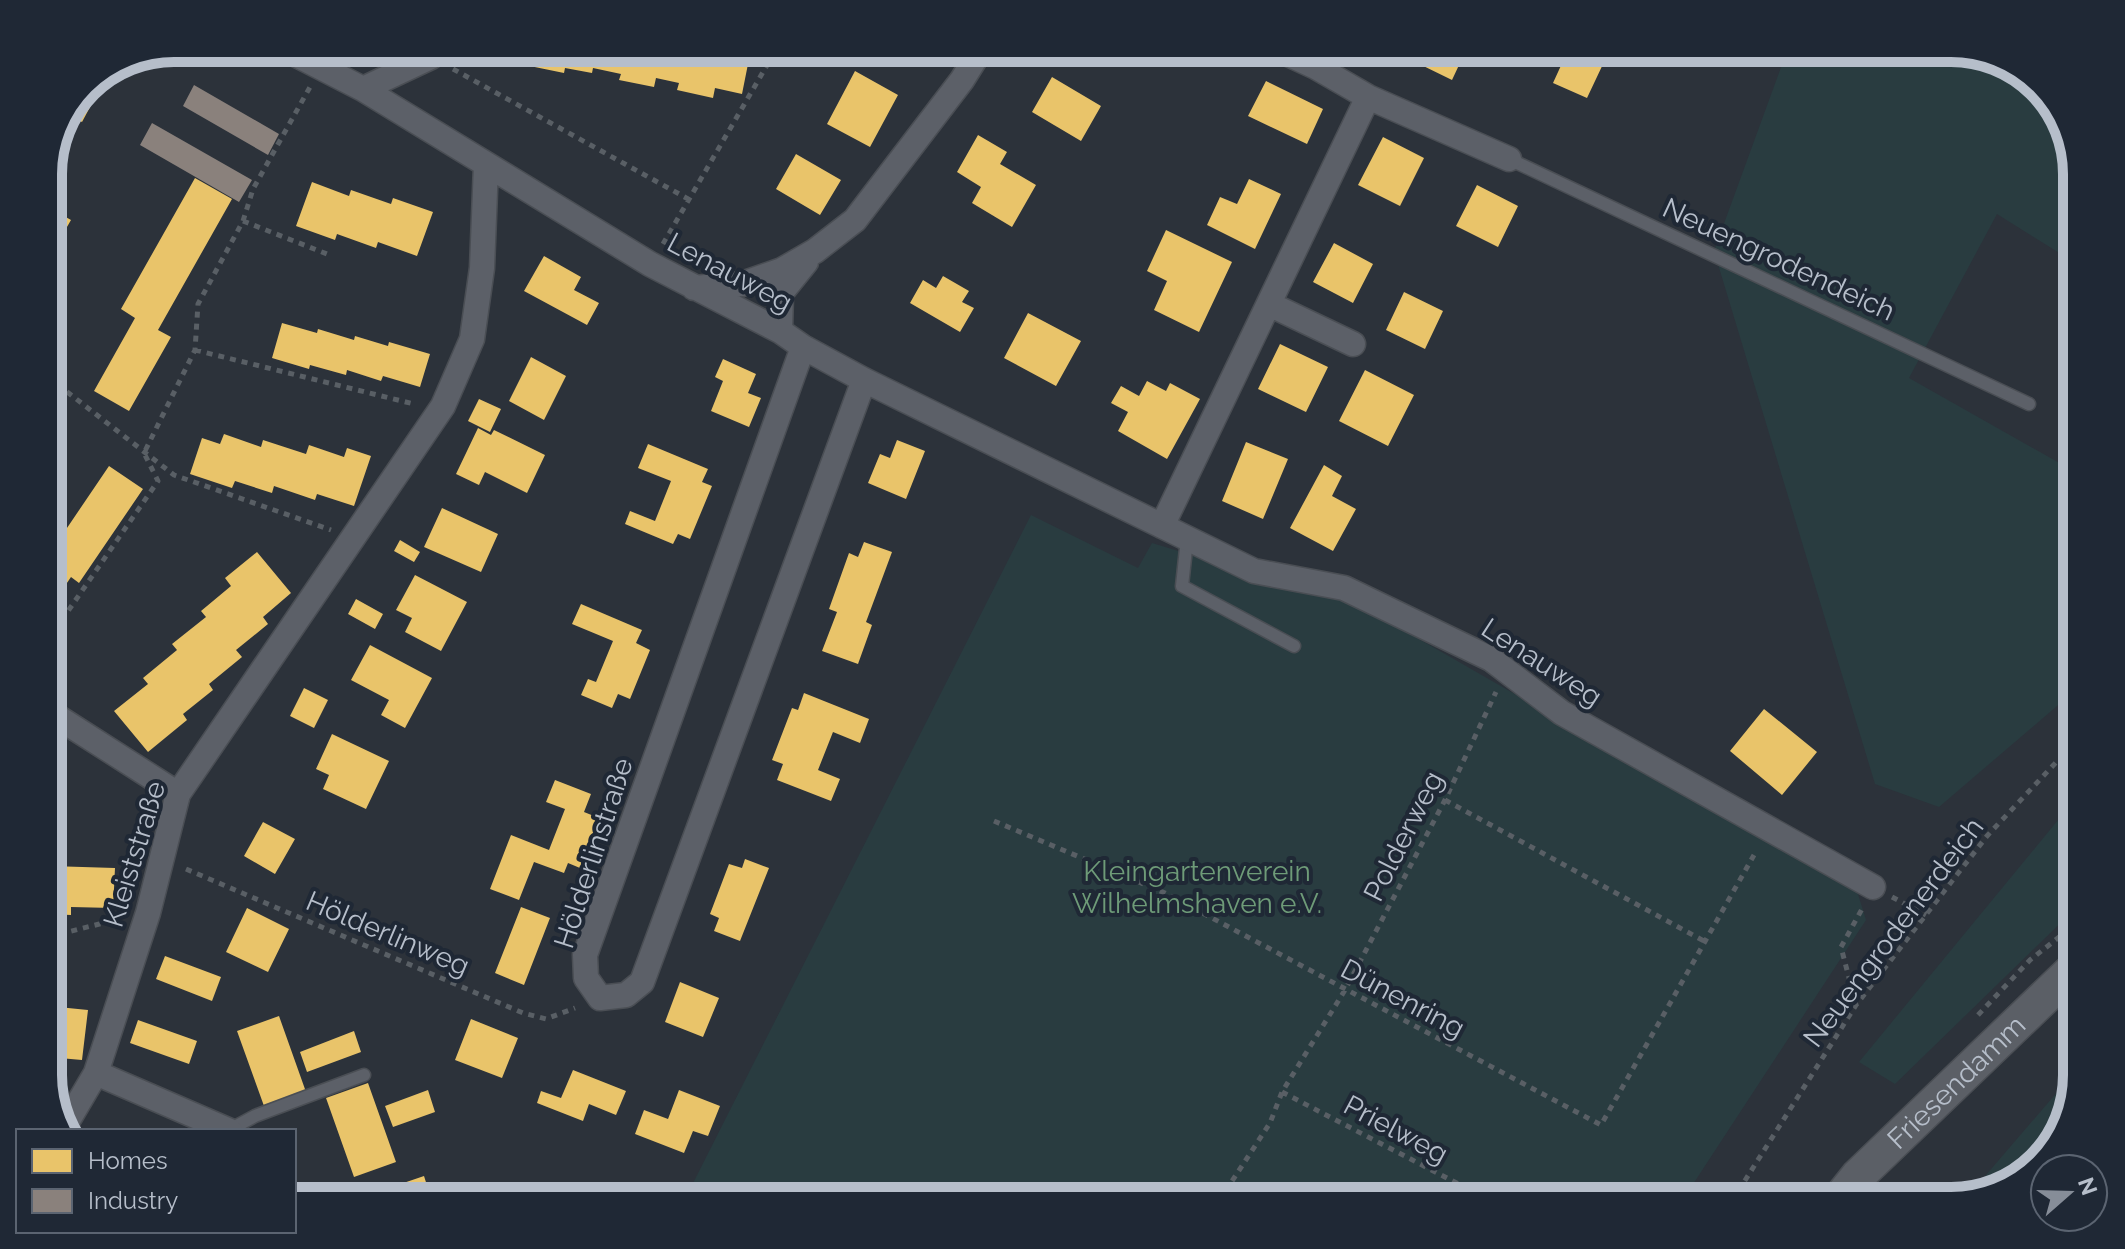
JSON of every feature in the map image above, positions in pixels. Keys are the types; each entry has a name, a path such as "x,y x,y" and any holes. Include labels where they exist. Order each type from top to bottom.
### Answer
{"main road":[{"name":"Friesendamm","path":"1849,1187 2063,979"}],"street":[{"name":"Lenauweg","path":"308,62 363,89 650,264 780,331 864,380 1254,571 1344,588 1491,659 1562,713 1873,887"},
{"path":"363,89 417,62"},
{"path":"693,288 742,284 782,270 815,251 855,220 973,62"},
{"path":"1325,62 1368,97 1509,159"},
{"path":"1162,526 1368,97"},
{"name":"Kleiststraße","path":"70,1116 96,1073 148,913 178,794 443,406 472,339 482,268 486,165"},
{"path":"780,331 781,293 815,251"},
{"path":"1269,304 1353,344"},
{"name":"Hölderlinstraße","path":"600,998 586,978 585,955 803,347"},
{"path":"600,998 626,995 642,982 864,380"},
{"path":"62,720 178,794"},
{"path":"96,1073 224,1129"}],"lane":[{"name":"Neuengrodendeich","path":"1509,159 2029,404"},
{"path":"1187,539 1182,586 1294,646"},
{"path":"232,1129 255,1116 364,1075"}],"path":[{"path":"454,62 690,200"},
{"path":"650,264 769,62"},
{"path":"144,453 195,350 198,304 243,221 253,189 321,69"},
{"path":"243,221 327,254"},
{"path":"195,350 415,404 443,406"},
{"path":"62,388 174,475 355,538"},
{"path":"62,397 66,391"},
{"path":"62,620 158,481 144,453"},
{"name":"Polderweg","path":"1228,1187 1270,1123 1282,1092 1345,990 1445,800 1497,692 1483,685"},
{"name":"Neuengrodenerdeich","path":"1741,1187 1856,1005 1987,836 2063,755"},
{"path":"1445,800 1704,941"},
{"name":"Dünenring","path":"994,821 1165,893 1601,1125 1754,855"},
{"name":"Hölderlinweg","path":"164,857 523,1013 546,1019 600,998"},
{"path":"1856,1005 1841,947 1873,887 1926,915"},
{"path":"62,934 148,913"},
{"name":"Prielweg","path":"1282,1092 1464,1187"}],"green space":[{"path":"1783,62 1950,62 1980,66 2007,77 2025,90 2044,112 2057,138 2063,167 2063,255 1997,214 1909,378 2063,465 2063,701 1939,807 1875,784 1714,251"},
{"name":"Kleingartenverein Wilhelmshaven e.V.","path":"1031,515 1138,568 1152,543 1365,608 1857,891 1866,920 1691,1187 691,1187"},
{"path":"2063,814 2063,921 1895,1084 1859,1062"},
{"path":"2062,1086 2054,1118 2040,1143 2007,1172 1980,1183"}],"building: Homes":[{"path":"1415,62 1460,62 1452,80"},
{"path":"1563,62 1604,62 1587,98 1553,83"},
{"path":"520,64 748,64 742,94 715,88 713,98 677,90 679,83 656,78 654,87 619,80 621,74 593,68 592,73 565,68 564,73"},
{"path":"855,71 898,95 870,147 827,124"},
{"path":"1052,77 1101,106 1081,141 1032,112"},
{"path":"1266,81 1323,109 1307,144 1248,116"},
{"path":"95,95 96,96 82,122 77,119"},
{"path":"978,135 1007,152 1000,164 1036,185 1012,227 972,203 981,187 957,172"},
{"path":"1383,137 1424,158 1400,206 1358,185"},
{"path":"796,154 841,180 820,215 776,189"},
{"path":"195,178 232,199 158,330 171,337 129,411 94,391 135,318 121,309"},
{"path":"1249,179 1281,194 1255,249 1207,225 1220,197 1237,204"},
{"path":"312,182 349,196 351,190 391,204 393,198 433,212 417,256 378,242 376,248 337,234 335,240 296,226"},
{"path":"1477,185 1518,206 1498,247 1456,226"},
{"path":"62,215 71,220 62,236"},
{"path":"1166,230 1232,262 1199,332 1154,310 1167,281 1147,271"},
{"path":"1334,243 1373,264 1353,303 1313,282"},
{"path":"544,256 581,277 574,290 599,303 587,325 524,291"},
{"path":"943,276 969,291 962,302 974,308 960,332 910,303 923,280 936,288"},
{"path":"1404,292 1443,311 1425,349 1386,330"},
{"path":"1028,313 1081,341 1056,386 1004,358"},
{"path":"282,323 317,333 318,329 354,340 355,336 388,346 389,342 430,354 420,387 383,376 381,381 347,370 346,375 310,365 309,369 272,358"},
{"path":"1280,344 1328,367 1306,412 1258,389"},
{"path":"531,357 566,376 544,420 509,401"},
{"path":"723,359 756,374 748,393 761,398 749,427 711,411 723,381 715,377"},
{"path":"1365,370 1414,395 1388,446 1339,421"},
{"path":"1147,381 1166,391 1170,383 1200,399 1167,459 1118,431 1128,412 1111,403 1121,386 1139,396"},
{"path":"479,399 501,409 490,432 468,421"},
{"path":"478,428 491,435 494,430 545,455 527,493 485,472 479,485 456,474"},
{"path":"224,434 261,447 263,440 306,454 309,445 344,457 347,448 371,456 354,506 317,494 315,500 274,486 272,493 235,481 232,488 190,474 202,438 220,444"},
{"path":"897,440 925,451 906,499 868,483 880,454 890,458"},
{"path":"1246,442 1288,459 1263,519 1222,501"},
{"path":"648,444 708,469 702,482 712,486 690,539 678,534 673,544 625,524 630,511 655,521 671,481 638,468"},
{"path":"1324,465 1342,476 1332,496 1356,509 1333,551 1290,528"},
{"path":"109,466 143,489 79,583 71,577 62,590 62,535"},
{"path":"442,508 498,534 481,572 424,547"},
{"path":"400,540 420,552 414,562 394,551"},
{"path":"864,542 892,552 866,622 872,625 858,664 822,651 837,612 829,609 849,553 858,557"},
{"path":"257,552 291,593 263,617 268,624 236,650 242,657 209,684 213,690 183,714 187,720 148,752 114,711 148,684 143,678 177,650 172,644 206,617 201,611 231,586 225,578"},
{"path":"415,575 467,602 441,651 405,632 412,618 396,610"},
{"path":"356,599 383,614 375,629 348,614"},
{"path":"581,604 642,630 636,643 650,650 630,699 618,694 612,708 581,695 588,679 596,682 613,641 572,624"},
{"path":"370,645 432,678 405,728 381,715 389,700 351,680"},
{"path":"304,688 328,700 314,728 290,716"},
{"path":"804,693 869,719 860,743 833,732 818,770 840,779 831,801 777,780 783,764 772,760 792,708 798,710"},
{"path":"1764,709 1817,752 1782,795 1730,751"},
{"path":"332,734 389,761 366,809 323,789 329,775 316,769"},
{"path":"555,780 591,794 584,812 599,818 580,868 568,863 564,873 534,862 519,900 490,889 511,835 549,850 565,809 546,802"},
{"path":"263,822 295,839 275,874 244,856"},
{"path":"745,859 769,868 740,941 714,931 719,918 710,914 729,864 742,868"},
{"path":"62,866 115,868 113,908 71,907 71,915 62,915"},
{"path":"521,907 550,918 524,985 495,973"},
{"path":"247,908 289,929 268,972 226,952"},
{"path":"165,956 221,977 212,1001 156,979"},
{"path":"680,982 719,998 703,1037 665,1022"},
{"path":"62,1007 88,1010 82,1060 62,1058"},
{"path":"279,1016 306,1092 264,1106 237,1031"},
{"path":"471,1019 518,1038 502,1078 455,1060"},
{"path":"138,1020 197,1041 189,1064 130,1043"},
{"path":"354,1031 361,1052 307,1072 300,1052"},
{"path":"573,1070 626,1091 616,1115 589,1104 583,1121 537,1103 541,1091 561,1098"},
{"path":"368,1083 396,1162 354,1177 326,1098"},
{"path":"428,1090 435,1112 393,1127 385,1106"},
{"path":"679,1090 720,1106 708,1136 693,1131 684,1153 635,1134 644,1110 668,1119"},
{"path":"424,1176 428,1187 392,1187"}],"building: Industry":[{"path":"194,85 279,134 268,155 183,106"},
{"path":"152,123 252,180 239,202 140,145"}]}
